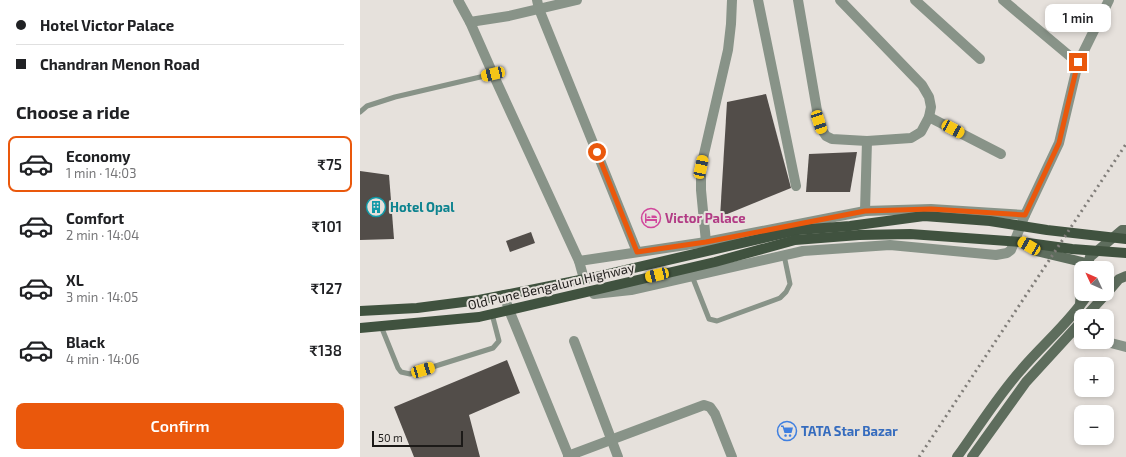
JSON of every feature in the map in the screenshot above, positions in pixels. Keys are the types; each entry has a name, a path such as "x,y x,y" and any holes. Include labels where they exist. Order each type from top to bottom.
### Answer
{"main road":[{"name":"Old Pune Bengaluru Highway","path":"360,311 418,308 479,300 595,277 798,230 850,226 924,216 990,221 1047,230 1126,239"},
{"path":"1089,261 1090,257 1122,230 1126,230"},
{"name":"Old Pune Bengaluru Highway","path":"360,328 479,317 715,262 796,240 859,235 910,234 1021,242 1126,254"},
{"path":"1021,242 1036,251 1078,261"},
{"path":"1114,284 1119,279 1126,276"},
{"path":"957,457 997,400 1021,370 1060,328 1082,301"},
{"path":"1092,309 1099,301"},
{"path":"972,457 1026,382 1074,335"}],"street":[{"path":"458,0 470,22 579,261 584,279"},
{"path":"470,22 509,16 538,4 577,0"},
{"path":"706,242 701,190 701,167 728,50 732,0"},
{"path":"758,0 796,186"},
{"path":"798,0 819,122 826,136 832,139 867,141 911,138 921,132 929,117 931,107 929,97 922,85 840,0"},
{"path":"915,0 980,59"},
{"path":"1003,0 1078,62"},
{"path":"583,292 594,294 631,290 803,251 890,245 996,256 1007,253 1011,250 1025,215 1059,143 1078,62 1109,0"},
{"path":"538,4 637,252"},
{"path":"929,117 1001,154"},
{"path":"865,211 867,141"},
{"path":"579,261 706,242 865,211 931,209 1025,215"},
{"path":"504,295 568,456 704,404 710,407 715,414 732,457"},
{"path":"574,341 618,457"},
{"path":"1114,344 1126,347"}],"lane":[{"path":"360,112 368,106 395,97 493,74"},
{"path":"692,276 709,319 717,321 780,298 786,292 790,284 784,255"},
{"path":"381,326 398,368 401,372 410,374 493,348 498,341 492,314"}],"building":[{"path":"766,94 791,188 720,217 727,102"},
{"path":"857,152 850,192 806,192 809,154"},
{"name":"Hotel Opal","path":"360,171 389,175 394,239 360,240"},
{"path":"531,232 535,243 510,252 506,241"},
{"path":"507,360 520,393 469,415 480,457 414,457 394,407"}],"railway":[{"path":"919,457 1126,144"}],"place":[{"name":"Hotel Opal","path":"376,207"},
{"name":"Victor Palace","path":"651,218"},
{"name":"TATA Star Bazar","path":"787,431"}],"route":[{"path":"597,152 637,252 706,242 780,226 865,211 931,209 1025,215 1059,143 1078,62"}]}
